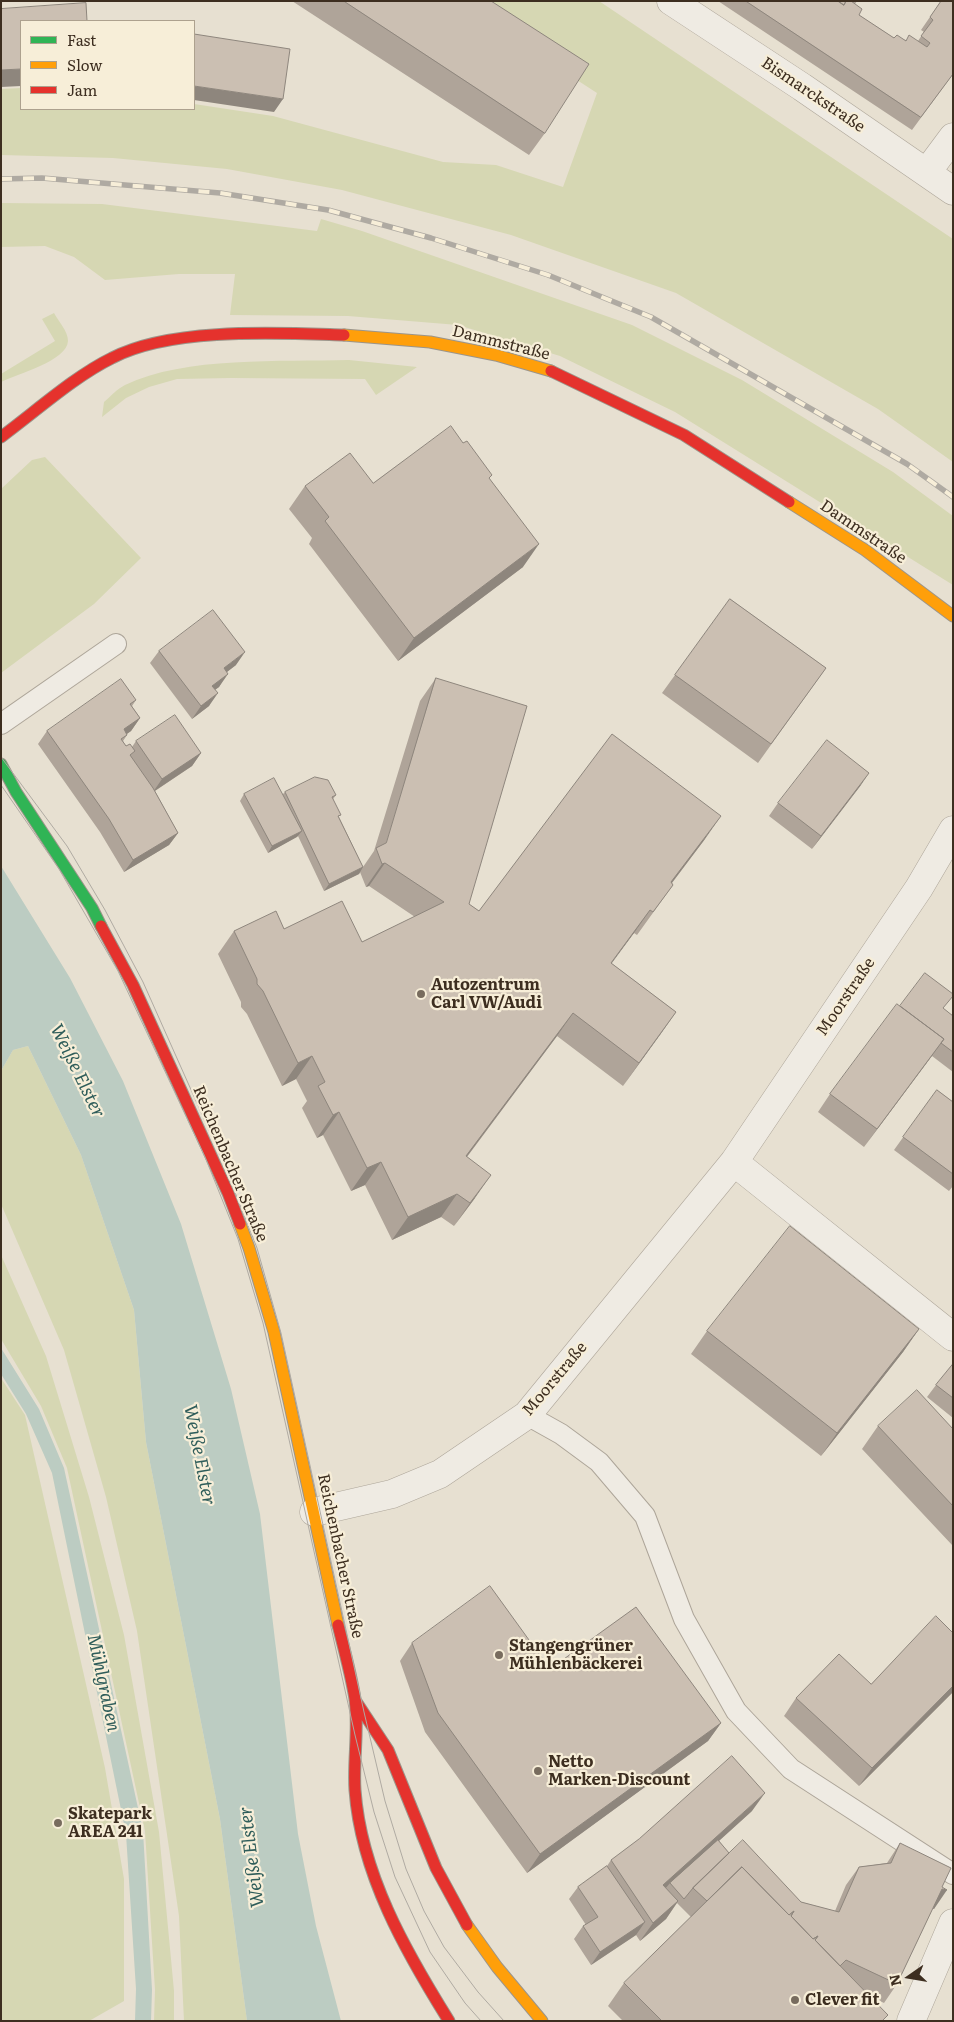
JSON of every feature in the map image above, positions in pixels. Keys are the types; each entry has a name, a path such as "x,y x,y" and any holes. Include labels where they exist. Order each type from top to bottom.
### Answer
{"main road":[{"name":"Dammstraße","path":"1,437 91,370 113,357 151,343 204,336 292,333 352,335 430,342 496,355 549,370 684,435 865,550 953,616"},
{"name":"Reichenbacher Straße","path":"1,764 16,792 97,916 132,984 228,1193 251,1256 274,1332 355,1700 355,1791 363,1838 378,1886 398,1931 425,1982 449,2021"},
{"name":"Reichenbacher Straße","path":"1,778 16,792"},
{"name":"Reichenbacher Straße","path":"355,1700 381,1738 396,1767 435,1866 459,1914 488,1957 542,2021"}],"street":[{"name":"Bismarckstraße","path":"671,1 802,87 953,191"},
{"path":"927,172 953,137"},
{"name":"Moorstraße","path":"314,1512 392,1494 440,1474 527,1415 734,1162 919,888 953,830"},
{"path":"734,1162 953,1337"},
{"path":"912,2021 953,1923"}],"lane":[{"path":"1,724 116,644"},
{"path":"527,1415 562,1434 599,1462 645,1516 684,1619 736,1711 791,1770 953,1874"}],"green space":[{"path":"455,1 599,1 953,239 953,462 878,409 676,293 511,235 342,190 227,169 113,158 1,155 1,89 20,88 20,110 195,110 195,104 273,116 443,162 496,165 563,187 597,93"},
{"path":"1,203 102,204 317,231 321,219 362,231 632,325 742,380 893,472 953,516 953,585 675,412 560,356 458,325 348,316 230,315 235,274 179,274 105,280 74,257 45,246 1,247"},
{"path":"54,313 66,334 68,341 65,348 51,361 1,382 1,374 55,341 42,319"},
{"path":"349,360 417,367 376,395 365,379 177,379 149,387 126,398 102,417 104,402 125,385 176,369 234,362"},
{"path":"45,457 141,558 94,604 1,673 1,489 32,460"},
{"path":"28,1046 81,1155 134,1310 146,1442 220,1819 247,2021 184,2021 179,1916 137,1631 106,1497 64,1350 1,1204 1,1071 13,1050"},
{"path":"1,1255 46,1356 89,1497 124,1635 159,1832 174,1991 174,2021 154,2021 155,1990 145,1831 67,1468 41,1406 1,1339"},
{"name":"Skatepark AREA 241","path":"1,1378 25,1415 105,1768 124,1879 124,2001 89,2021 1,2021"}],"water":[{"name":"Weiße Elster","path":"1,866 70,978 123,1081 181,1224 231,1389 260,1514 298,1834 316,1926 341,2021 247,2021 220,1819 146,1442 134,1310 81,1155 28,1046 13,1050 1,1071"},
{"name":"Mühlgraben","path":"1,1348 39,1409 64,1468 143,1831 152,1990 151,2021 135,2021 136,1989 126,1834 52,1473 26,1414 1,1374"}],"building":[{"path":"344,1 491,1 589,64 545,133"},
{"path":"746,1 838,1 844,5 846,1 851,1 862,9 859,15 894,38 897,35 906,41 909,35 927,47 930,43 921,36 933,20 930,17 941,1 953,1 953,74 921,117"},
{"path":"838,1 846,1 844,5"},
{"path":"86,3 87,20 20,20 20,69 1,70 1,9"},
{"path":"195,34 290,49 283,99 195,86"},
{"path":"451,426 463,443 467,441 492,475 489,478 539,544 414,638 325,521 329,517 305,486 350,453 373,483"},
{"path":"730,599 826,668 771,744 675,675"},
{"path":"213,610 245,652 224,668 228,674 212,686 218,693 201,706 159,651"},
{"name":"Autozentrum Carl VW/Audi","path":"436,678 527,706 469,904 479,911 612,734 721,816 671,882 673,885 653,912 650,910 611,963 676,1012 639,1063 573,1013 466,1156 491,1175 470,1203 457,1194 408,1217 381,1162 367,1168 339,1112 333,1115 318,1086 325,1082 312,1056 298,1063 263,991 257,984 257,979 234,931 276,911 284,929 342,901 362,942 444,902 385,863 382,864 376,848 386,843"},
{"path":"121,679 136,700 130,704 140,718 124,729 127,735 121,739 126,746 130,744 135,751 130,755 153,788 178,833 133,860 109,819 47,731"},
{"path":"175,715 201,753 162,779 136,741"},
{"path":"827,740 869,773 821,836 778,803"},
{"path":"315,777 328,780 336,795 332,797 341,815 338,816 363,867 329,884 285,792"},
{"path":"274,778 302,831 272,846 244,794"},
{"path":"925,973 953,994 943,1008 953,1016 953,1052 941,1043 944,1039 900,1006"},
{"path":"897,1004 944,1039 877,1129 830,1094"},
{"path":"937,1090 953,1102 953,1174 903,1137"},
{"path":"790,1226 919,1329 837,1433 707,1331"},
{"path":"953,1364 953,1398 936,1385"},
{"path":"917,1390 953,1429 953,1506 878,1426"},
{"path":"490,1586 550,1669 636,1607 721,1723 540,1854 438,1713 412,1643"},
{"path":"936,1616 953,1633 953,1686 872,1768 796,1698 839,1654 871,1684"},
{"path":"732,1756 765,1793 663,1885 678,1901 653,1923 611,1860 639,1839"},
{"path":"718,1840 729,1853 684,1899 670,1883"},
{"path":"743,1840 801,1902 839,1912 859,1867 891,1863 900,1843 951,1868 942,1887 947,1890 942,1889 897,1984 846,1960 840,1966 815,1940 818,1936 813,1939 791,1916 794,1911 789,1915 742,1867 707,1901 693,1888"},
{"path":"607,1866 645,1922 600,1952 583,1926 598,1917 578,1887"},
{"path":"742,1867 789,1915 794,1911 791,1916 813,1939 818,1936 815,1940 888,2015 882,2021 662,2021 624,1983"}],"tram line":[{"path":"1,757 67,846 105,910 143,982 221,1157 257,1248 281,1333 364,1712 385,1801 406,1869 424,1911 444,1947 478,1992 504,2021"},
{"path":"1,785 59,869 118,971 205,1157 238,1239 263,1323 374,1812 395,1877 430,1952 465,2003 481,2021"}],"railway":[{"path":"1,179 42,178 220,193 328,210 431,238 548,275 651,317 907,464 953,497"}],"traffic: fast":[{"path":"1,764 16,792 92,908 101,926"}],"traffic: slow":[{"path":"344,335 430,342 496,355 551,371"},
{"path":"789,502 865,550 953,616"},
{"path":"240,1224 274,1332 338,1625"},
{"path":"467,1925 497,1967 542,2021"}],"traffic: jam":[{"path":"1,437 84,374 112,358 136,348 164,341 225,334 288,333 344,335"},
{"path":"551,371 684,435 789,502"},
{"path":"101,926 133,985 228,1193 240,1224"},
{"path":"338,1625 355,1699 355,1790 366,1852 376,1882 402,1940 449,2021"},
{"path":"355,1700 388,1750 436,1868 467,1925"}],"place":[{"name":"Autozentrum Carl VW/Audi","path":"421,994"},
{"name":"Stangengrüner Mühlenbäckerei","path":"499,1655"},
{"name":"Netto Marken-Discount","path":"538,1771"},
{"name":"Skatepark AREA 241","path":"58,1823"},
{"name":"Clever fit","path":"795,2000"}]}
